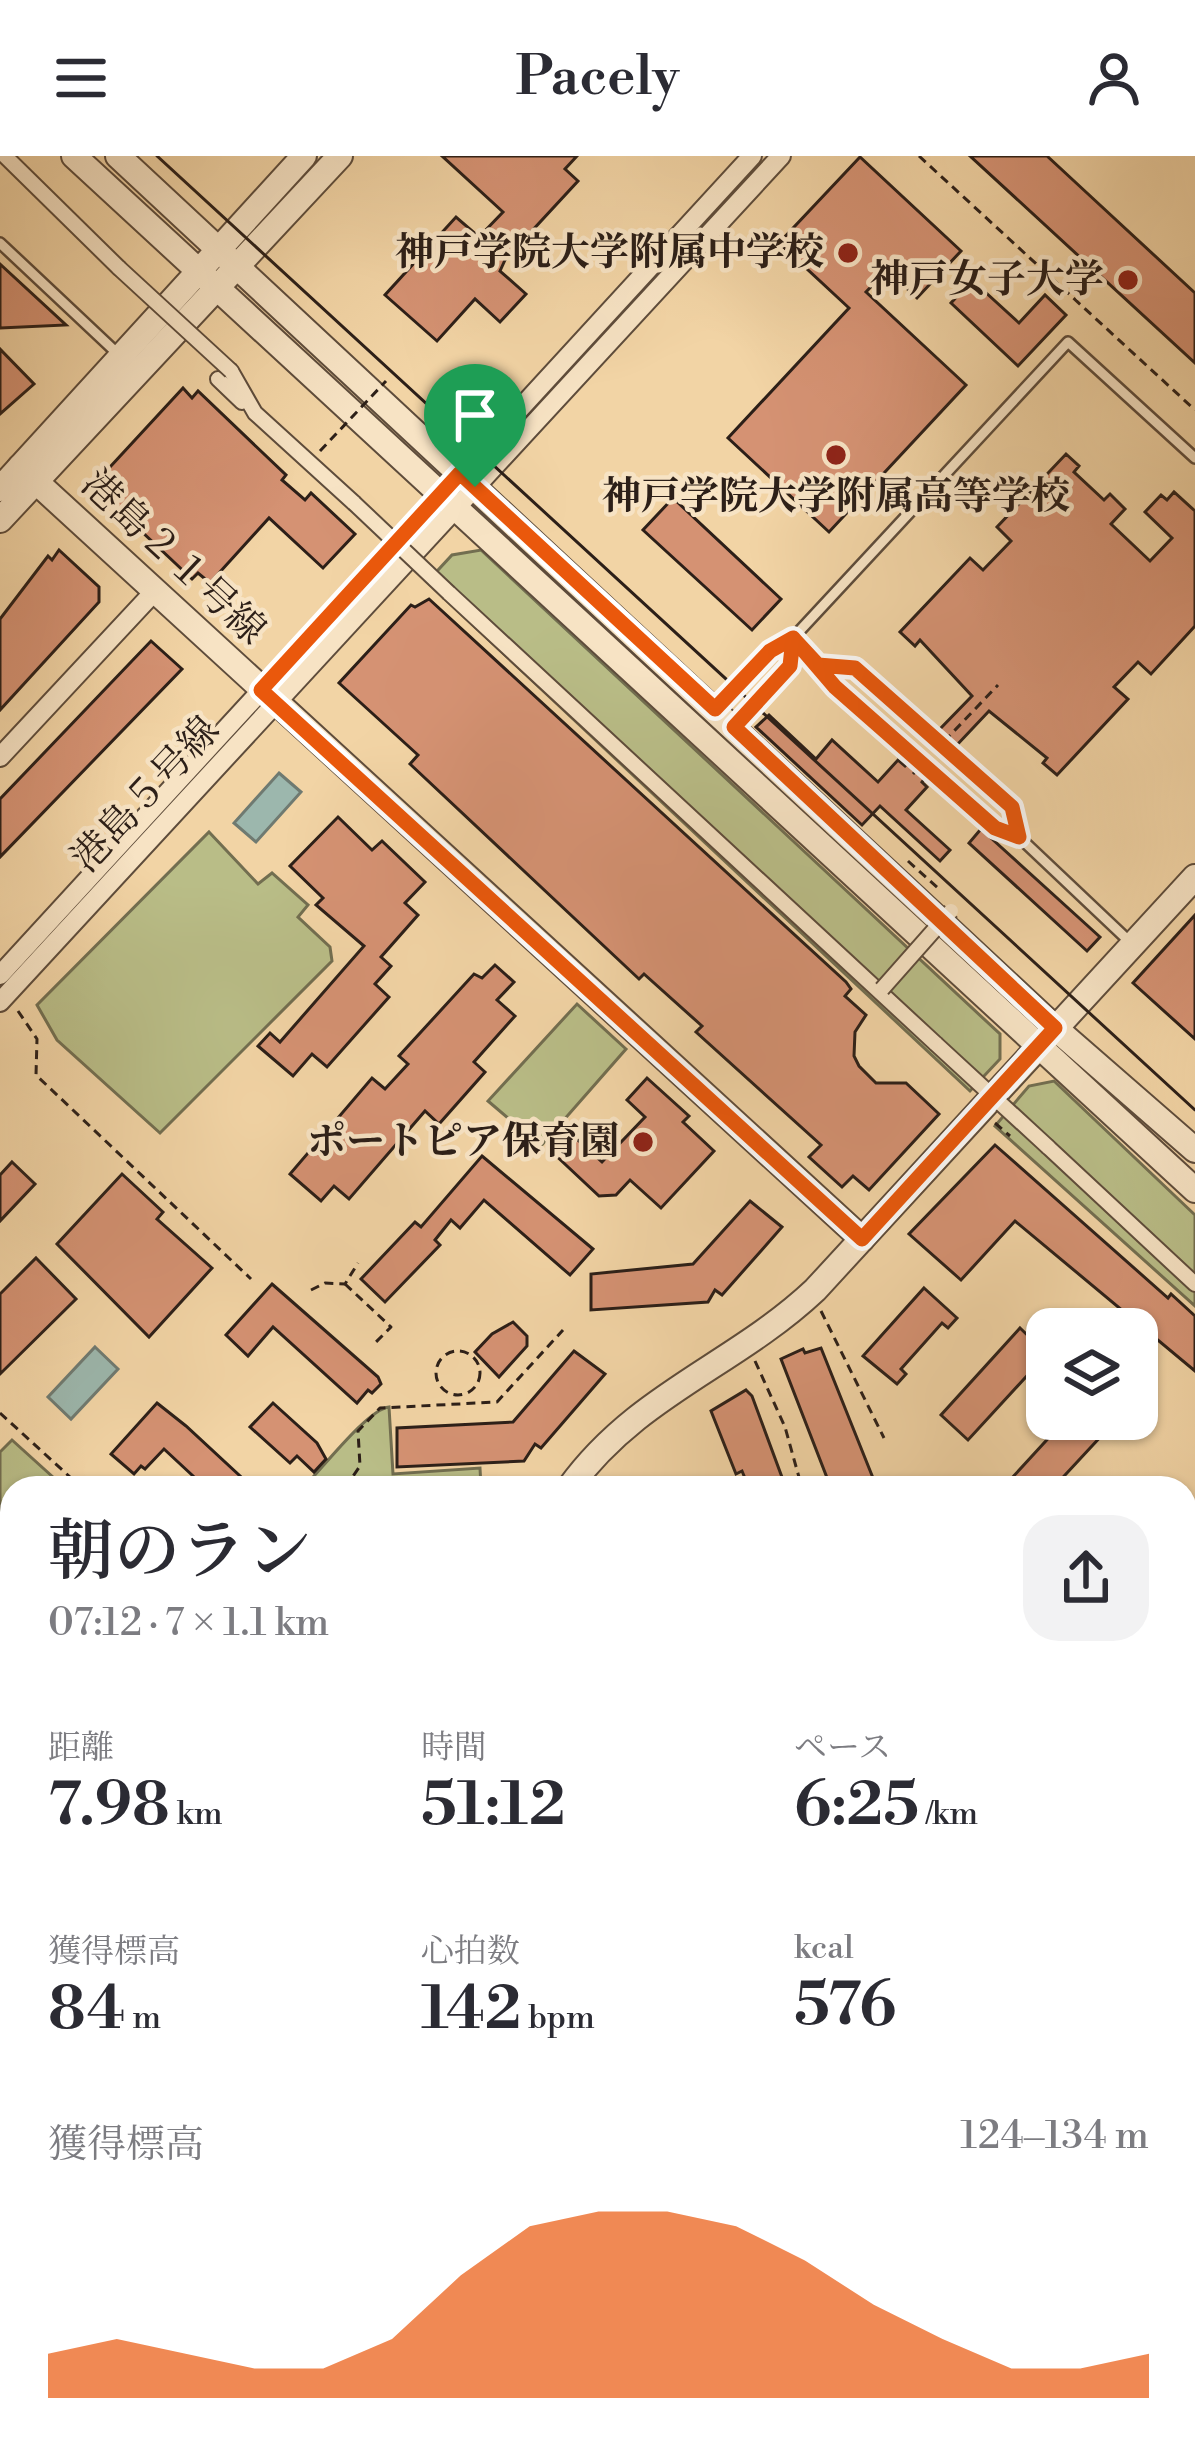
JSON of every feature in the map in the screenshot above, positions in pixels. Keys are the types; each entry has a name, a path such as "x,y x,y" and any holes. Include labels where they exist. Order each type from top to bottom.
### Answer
{"street":[{"path":"5,156 224,375 255,413 882,989 1195,1284"},
{"path":"74,156 218,269 468,480 724,718 1195,1190"},
{"path":"118,156 218,269 448,502 1046,1037 1195,1150"},
{"path":"0,489 29,474 218,269 304,156"},
{"path":"0,520 29,474 122,358 340,156"},
{"name":"港島５号線","path":"0,975 448,502 752,156"},
{"name":"港島５号線","path":"468,480 781,156"},
{"name":"港島２１号線","path":"29,474 153,593 862,1239"},
{"path":"0,757 153,593"},
{"name":"港島５号線","path":"9,1006 268,696"},
{"path":"580,1476 645,1407 780,1322 1195,877"},
{"path":"882,989 951,911"}],"lane":[{"path":"0,243 122,358"},
{"path":"724,718 770,651 793,638 1068,342 1195,458"},
{"path":"793,638 835,687 995,828 1019,837 1132,944"},
{"path":"724,718 790,666 793,638"},
{"path":"818,665 855,668 1012,807 1019,837"}],"path":[{"path":"919,156 1195,410"},
{"path":"320,451 386,381"},
{"path":"913,774 998,685"},
{"path":"909,861 938,888"},
{"path":"9,1006 38,1039 36,1075 251,1280"},
{"path":"345,1284 358,1263"},
{"path":"311,1290 325,1282 345,1284 391,1327 373,1345"},
{"path":"818,1305 884,1438"},
{"path":"353,1476 360,1466 358,1430 380,1408 497,1402 562,1330"},
{"path":"468,1353 478,1363 478,1385 466,1394 451,1394 440,1385 438,1365 447,1354 468,1353"},
{"path":"754,1359 785,1427 799,1476"},
{"path":"0,1413 69,1476"}],"green space":[{"path":"481,550 1000,1034 1000,1059 970,1091 427,582 452,555"},
{"path":"209,832 258,884 272,873 308,905 298,917 330,947 332,961 160,1133 57,1040 37,1005"},
{"path":"577,1004 626,1049 541,1146 488,1101"},
{"path":"1054,1081 1195,1215 1195,1306 995,1126 1029,1086"},
{"path":"389,1407 393,1474 480,1468 480,1476 314,1476 380,1410"},
{"path":"12,1440 52,1476 0,1476 0,1452"}],"shaded area":[{"path":"279,773 301,792 256,842 234,823"},
{"path":"95,1347 118,1369 71,1419 48,1397"}],"building":[{"path":"442,156 577,156 565,169 578,181 505,260 500,271 526,294 500,322 475,299 437,341 385,295 456,217 479,237 503,212"},
{"path":"970,156 1047,156 1195,293 1195,363"},
{"path":"860,157 961,251 917,298 887,270 866,292 966,385 829,532 728,438 849,308 779,243"},
{"path":"0,264 66,325 0,328"},
{"path":"972,280 1019,323 1045,295 1066,315 1018,366 951,303"},
{"path":"0,349 34,384 0,414"},
{"path":"183,388 192,398 198,391 286,475 282,480 305,500 311,493 355,534 323,568 269,518 210,583 198,573 192,579 106,498 109,492 98,480"},
{"path":"1066,454 1079,466 1074,472 1104,500 1110,494 1125,509 1111,524 1150,561 1172,538 1145,512 1161,495 1167,500 1174,492 1195,511 1195,626 1151,674 1138,662 1114,687 1128,699 1057,775 1043,763 1047,758 989,711 956,746 939,730 972,696 920,640 915,646 900,632 970,558 983,570 1011,541 997,527"},
{"path":"673,498 781,599 752,630 643,530"},
{"path":"59,550 99,587 99,602 0,710 0,619 48,556 52,560"},
{"path":"429,599 846,982 851,989 845,996 866,1015 855,1032 854,1056 859,1066 876,1083 906,1083 939,1114 869,1190 853,1176 842,1187 809,1157 821,1145 696,1032 702,1026 644,974 639,979 410,764 418,755 339,683 411,605"},
{"path":"151,641 182,669 0,857 0,799"},
{"path":"769,715 816,759 832,740 878,782 898,760 905,766 908,763 925,778 922,782 927,787 906,810 950,850 940,861 880,806 862,825 756,727"},
{"path":"338,817 372,850 382,841 425,882 405,903 418,915 381,957 391,966 375,984 389,997 327,1067 312,1054 293,1076 258,1046 270,1033 280,1042 364,946 316,905 323,898 290,866"},
{"path":"981,829 1100,937 1087,951 969,843"},
{"path":"1195,915 1195,1039 1133,983"},
{"path":"495,965 514,982 497,1000 515,1016 474,1062 485,1072 439,1124 425,1111 349,1199 334,1186 321,1201 290,1174 372,1078 385,1089 408,1064 399,1056 474,974 482,978"},
{"name":"ポートピア保育園","path":"647,1078 689,1116 683,1122 714,1151 661,1208 630,1180 616,1195 599,1196 551,1151 569,1132 602,1162 645,1117 627,1100"},
{"path":"995,1145 1168,1298 1171,1294 1195,1316 1195,1371 1158,1340 1158,1308 1119,1308 1015,1221 961,1280 909,1234"},
{"path":"482,1156 593,1249 570,1275 484,1200 460,1228 451,1220 435,1240 440,1245 385,1302 361,1279 415,1222 421,1227"},
{"path":"12,1162 35,1184 0,1221 0,1175"},
{"path":"122,1174 163,1212 157,1219 212,1268 149,1337 57,1244"},
{"path":"750,1201 782,1227 722,1295 715,1290 708,1302 591,1310 591,1274 693,1264"},
{"path":"36,1258 76,1299 0,1374 0,1294"},
{"path":"272,1284 378,1377 381,1384 372,1393 368,1390 357,1403 273,1327 248,1356 226,1335"},
{"path":"924,1288 957,1318 948,1328 942,1323 901,1369 906,1374 897,1384 863,1356"},
{"path":"513,1322 527,1336 527,1346 499,1377 475,1352"},
{"path":"1020,1328 1026,1334 1026,1377 968,1440 941,1415"},
{"path":"821,1348 872,1476 826,1476 781,1359 803,1349 805,1353"},
{"path":"574,1351 605,1374 524,1461 397,1467 397,1428 513,1422"},
{"path":"746,1390 782,1476 736,1474 711,1411"},
{"path":"157,1403 240,1476 193,1476 164,1449 134,1474 111,1454"},
{"path":"273,1403 317,1443 326,1459 314,1472 297,1456 290,1463 250,1427"},
{"path":"1047,1440 1098,1440 1064,1476 1014,1476"}],"tram line":[{"path":"157,156 1195,1110"}],"place":[{"name":"神戸学院大学附属中学校","path":"848,253"},
{"name":"神戸女子大学","path":"1128,280"},
{"name":"神戸学院大学附属高等学校","path":"836,455"},
{"name":"ポートピア保育園","path":"643,1142"}],"route":[{"path":"475,487 460,473 261,690 862,1239 1055,1028 734,727 790,666 793,638 818,665 855,668 1012,807 1019,837 995,828 835,687 793,638 770,651 715,709 475,487"}]}
